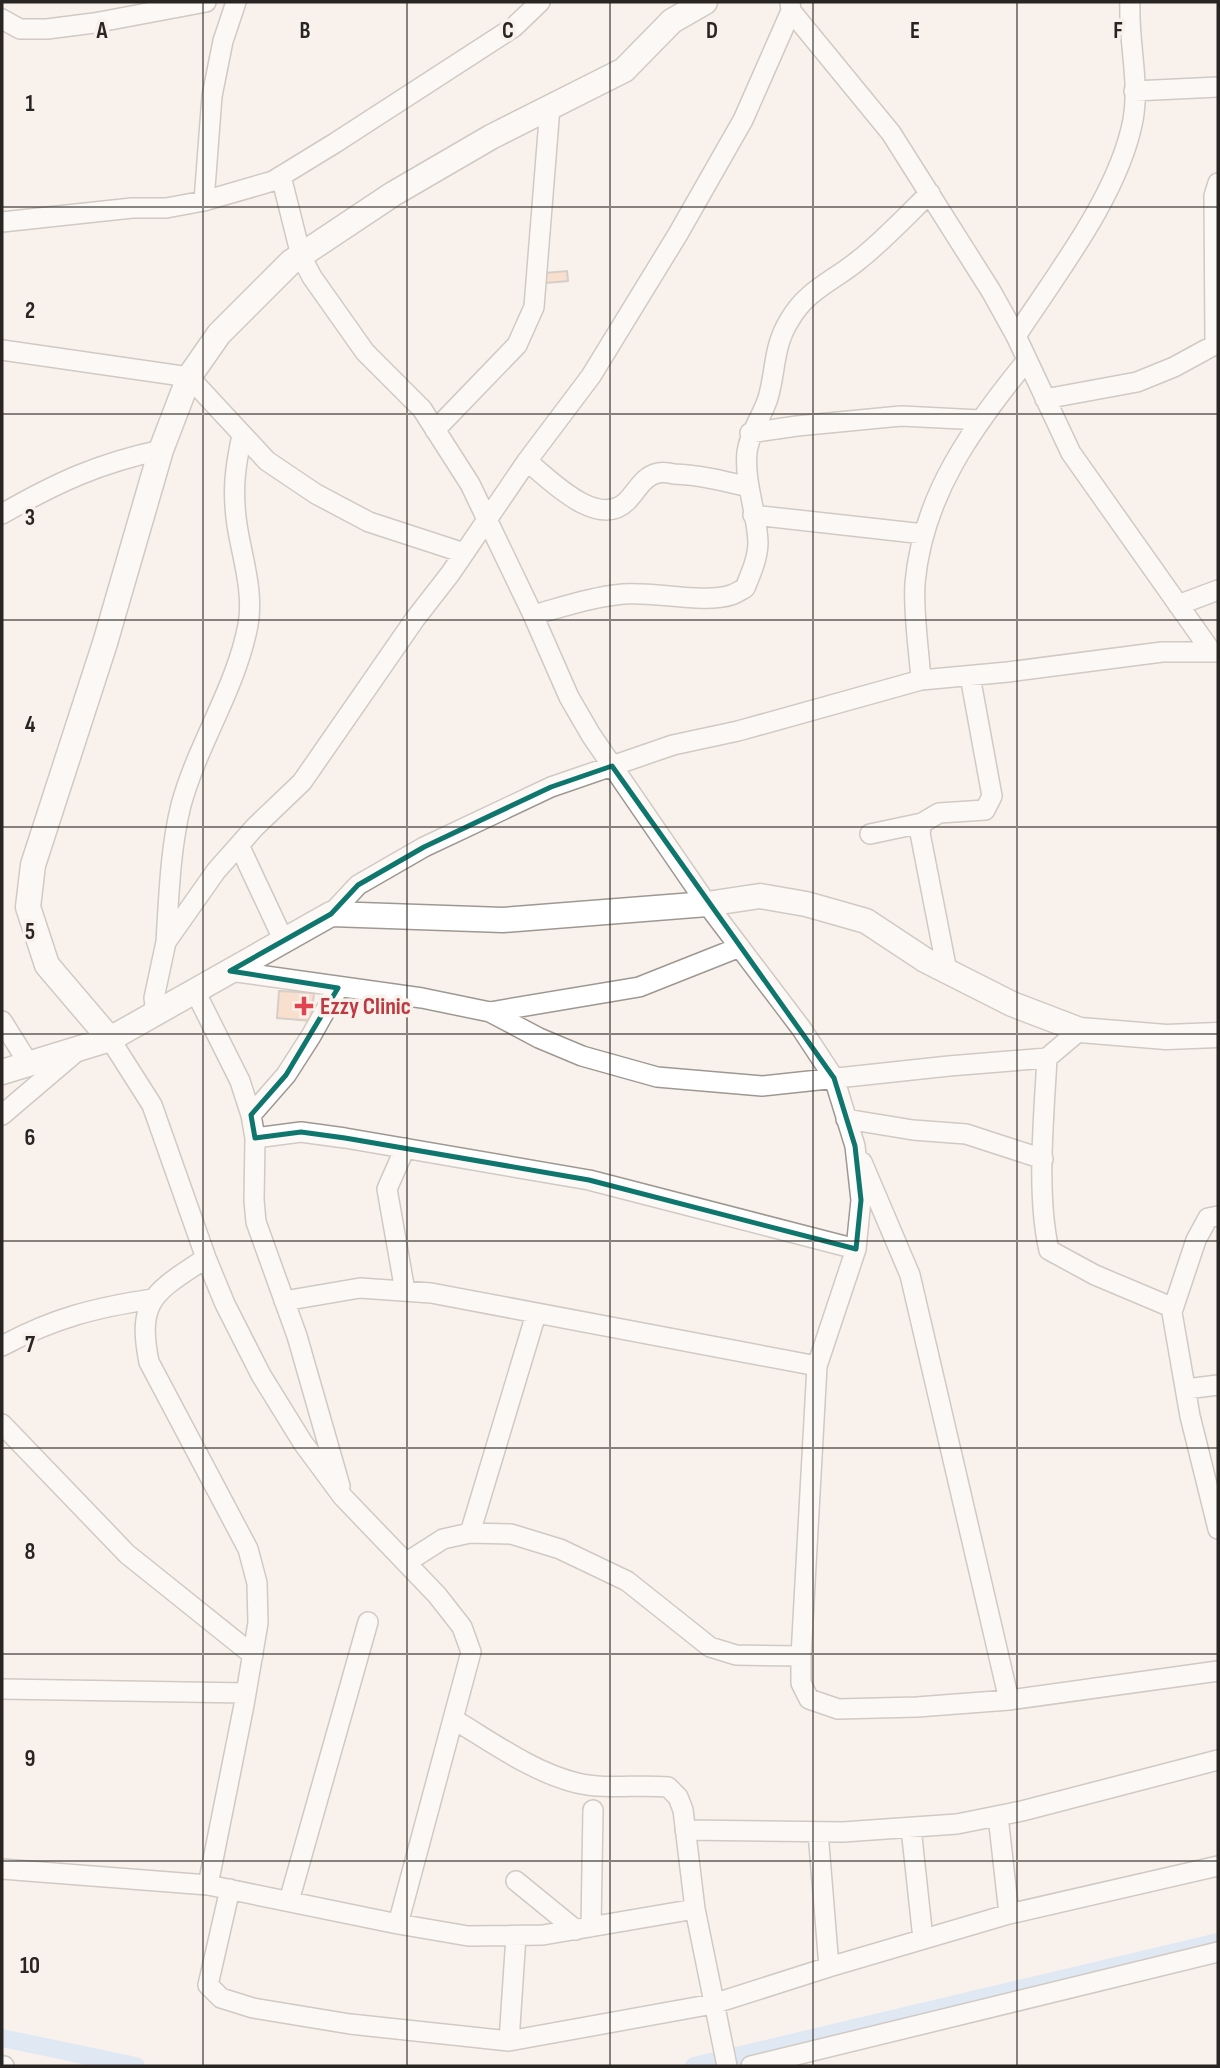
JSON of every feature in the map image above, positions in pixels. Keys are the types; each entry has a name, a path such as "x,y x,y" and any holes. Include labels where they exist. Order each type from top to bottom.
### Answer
{"street":[{"path":"2,19 20,29 47,29 206,2"},
{"path":"204,201 212,96 223,41 236,2"},
{"path":"2,222 132,208 166,208 204,201 273,181 504,33 540,2"},
{"path":"398,1924 471,1652 462,1627 437,1595 343,1497 303,1443 261,1375 225,1304 206,1258 152,1105 110,1039 47,965 28,908 33,865 105,643 161,450 189,377 219,334 291,262 393,194 491,137 624,70 676,12 705,2"},
{"path":"1016,336 1105,197 1121,160 1133,119 1130,2"},
{"path":"166,942 216,871 302,782 527,461 591,376 678,234 743,120 791,6 891,133 991,291 1016,336 1071,453 1178,605 1215,651"},
{"path":"1134,91 1218,87"},
{"path":"435,430 517,345 534,307 550,107"},
{"path":"281,176 301,256 331,306 365,352 422,409 470,484 569,697 612,766 707,904 801,1028 834,1078 855,1146 910,1275 1009,1700"},
{"path":"1045,399 1137,382 1174,367 1217,344 1214,196 1218,183"},
{"path":"533,615 596,598 623,594 730,596 745,588 754,566 758,542 749,487 747,455 750,433 762,414 769,394 776,350 789,321 808,295 859,260 930,193"},
{"path":"2,351 189,377 267,461 327,500 369,522 464,553"},
{"path":"920,680 915,585 924,534 945,477 981,420 1027,360"},
{"path":"750,433 901,416 981,420"},
{"path":"156,1014 155,998 166,942 171,859 182,804 237,663 248,623 249,594 233,479 242,435"},
{"path":"2,514 59,482 131,456 161,450"},
{"path":"527,461 582,503 606,511 617,509 628,500 639,484 658,473 702,475 749,487"},
{"path":"753,515 924,534"},
{"path":"1178,605 1218,590"},
{"path":"2,1072 110,1039 331,914 358,885 424,847 551,787 673,746 738,731 920,680 1162,652 1215,651"},
{"path":"870,834 922,823 939,813 985,810 992,796 970,676"},
{"path":"922,823 920,834 947,971"},
{"path":"239,845 283,939"},
{"path":"331,914 503,920 707,904 760,896 806,904 866,921 925,960 1012,1004 1080,1030 1166,1037 1218,1035"},
{"path":"489,1012 639,987 740,947"},
{"path":"230,971 422,998 489,1012 539,1038 582,1056 657,1077 762,1086 1047,1058 1080,1030"},
{"path":"251,1115 286,1075 338,988"},
{"path":"195,991 240,1081 251,1115 255,1138 256,1222 284,1301 343,1497"},
{"path":"2,1021 29,1065"},
{"path":"2,1115 80,1048"},
{"path":"1047,1058 1043,1158 1044,1230 1049,1250 1095,1275 1171,1307 1186,1389 1218,1529"},
{"path":"846,1119 914,1130 966,1134 1043,1158"},
{"path":"255,1138 301,1132 589,1180 856,1249"},
{"path":"855,1146 861,1200 856,1249 817,1366 801,1656 801,1683 809,1699 838,1709 917,1707 1009,1700 1218,1671"},
{"path":"404,1148 387,1189 405,1292"},
{"path":"1172,1312 1196,1240 1208,1218 1218,1216"},
{"path":"206,1258 152,1298 145,1319 144,1339 149,1362 248,1549 257,1583 258,1623 253,1655 208,1885"},
{"path":"284,1301 360,1288 431,1293 817,1366"},
{"path":"2,1346 59,1319 96,1307 152,1298"},
{"path":"470,1533 536,1314"},
{"path":"1186,1389 1218,1385"},
{"path":"2,1424 127,1553 253,1655"},
{"path":"407,1562 443,1539 470,1533 511,1534 560,1549 627,1581 710,1647 736,1656 801,1656"},
{"path":"289,1900 368,1622"},
{"path":"2,1689 246,1693"},
{"path":"453,1719 539,1770 577,1783 606,1787 668,1787 678,1797 683,1810 695,1909 726,2066"},
{"path":"685,1830 818,1832 957,1824 1218,1760"},
{"path":"584,1928 593,1810"},
{"path":"998,1816 1009,1914"},
{"path":"911,1828 923,1939"},
{"path":"818,1832 829,1967"},
{"path":"230,1889 208,1985 221,1998 253,2008 350,2024 509,2041 713,2004 1009,1914 1218,1866"},
{"path":"2,1869 208,1885 468,1936 516,1937 695,1909"},
{"path":"516,1881 584,1928"},
{"path":"509,2041 516,1937"},
{"path":"751,2066 1218,1952"}],"highlighted area":[{"path":"612,766 834,1078 855,1146 861,1200 856,1249 589,1180 301,1132 255,1138 251,1115 286,1075 338,988 230,971 331,914 358,885 424,847 551,787"}],"building":[{"path":"567,271 568,281 546,283 545,273"},
{"path":"279,991 314,993 311,1021 277,1018"}],"waterway":[{"path":"694,2066 1218,1942"},
{"path":"2,2038 136,2066"}],"place":[{"name":"Ezzy Clinic","path":"304,1006"}]}
